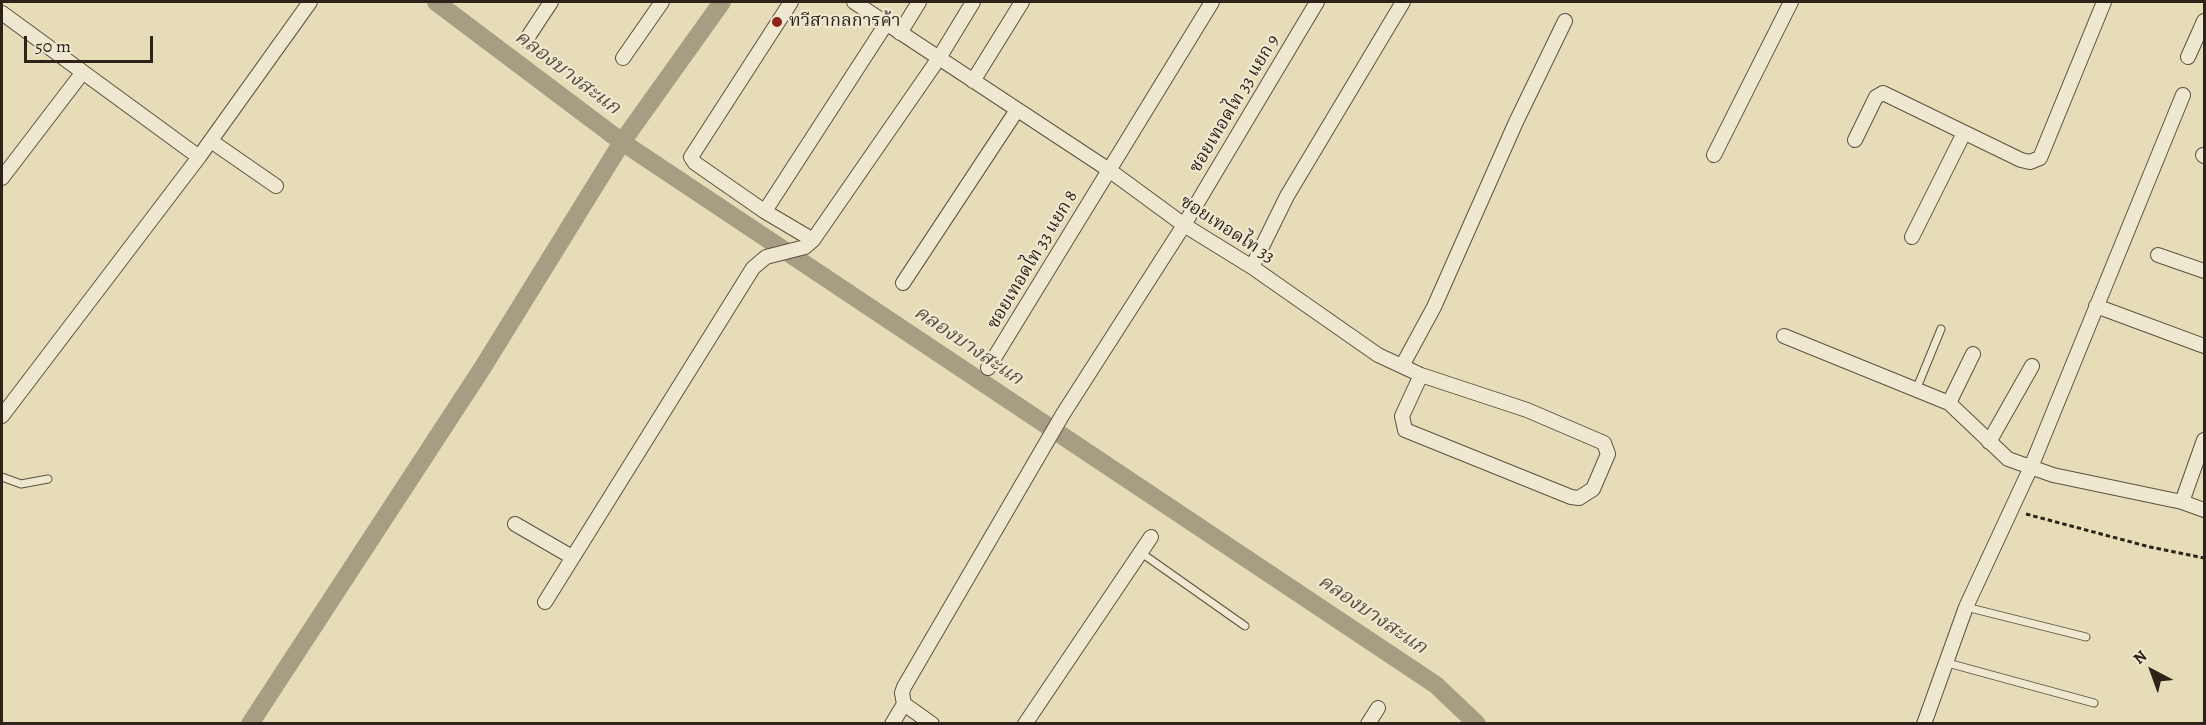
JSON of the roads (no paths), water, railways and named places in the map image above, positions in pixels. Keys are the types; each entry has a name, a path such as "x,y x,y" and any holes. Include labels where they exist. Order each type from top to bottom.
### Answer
{"street":[{"path":"11,2 2,14 199,157"},
{"path":"2,416 199,157 310,2"},
{"path":"526,39 551,2"},
{"path":"623,58 662,2"},
{"path":"791,2 691,157 695,163 809,243"},
{"name":"ซอยเทอดไท 33","path":"854,2 1109,170 1184,225 1252,267 1378,355 1420,375 1527,410 1604,442 1608,454 1593,489 1579,498 1571,497 1405,430 1402,416 1420,375"},
{"path":"900,33 919,2"},
{"path":"545,602 753,268 766,256 809,243 939,58 973,2"},
{"path":"973,81 1022,2"},
{"name":"ซอยเทอดไท 33 แยก 8","path":"988,368 1212,2"},
{"name":"ซอยเทอดไท 33 แยก 9","path":"892,723 904,704 904,687 1063,414 1184,225 1317,2"},
{"path":"1252,267 1287,196 1404,2"},
{"path":"1714,155 1791,2"},
{"path":"1855,140 1876,97 1883,93 2021,160 2030,162 2040,158 2104,2"},
{"path":"1402,366 1434,307 1516,122 1565,21"},
{"path":"2188,57 2205,21"},
{"path":"765,211 886,24"},
{"path":"2,178 83,72"},
{"path":"1924,723 1944,662 1966,607 2031,467 2183,95"},
{"path":"903,283 1017,110"},
{"path":"1912,237 1964,133"},
{"path":"210,141 276,186"},
{"path":"2158,255 2205,271"},
{"path":"2096,306 2205,346"},
{"path":"1784,336 1950,403 2008,459 2054,475 2182,502 2205,510"},
{"path":"1950,403 1973,354"},
{"path":"1989,442 2031,366"},
{"path":"2182,502 2204,442"},
{"path":"515,524 572,557"},
{"path":"1025,723 1151,537"},
{"path":"904,704 932,723"},
{"path":"1368,723 1378,708"}],"lane":[{"path":"1916,390 1941,329"},
{"path":"2,477 21,483 48,479"},
{"path":"1140,552 1245,626"},
{"path":"1966,607 2086,637"},
{"path":"1944,662 2094,703"}],"waterway":[{"name":"คลองบางสะแก","path":"436,2 622,142 1436,685 1477,724"},
{"path":"250,724 483,367 622,142 722,2"}],"place":[{"name":"ทวีสากลการค้า","path":"777,22"}]}
